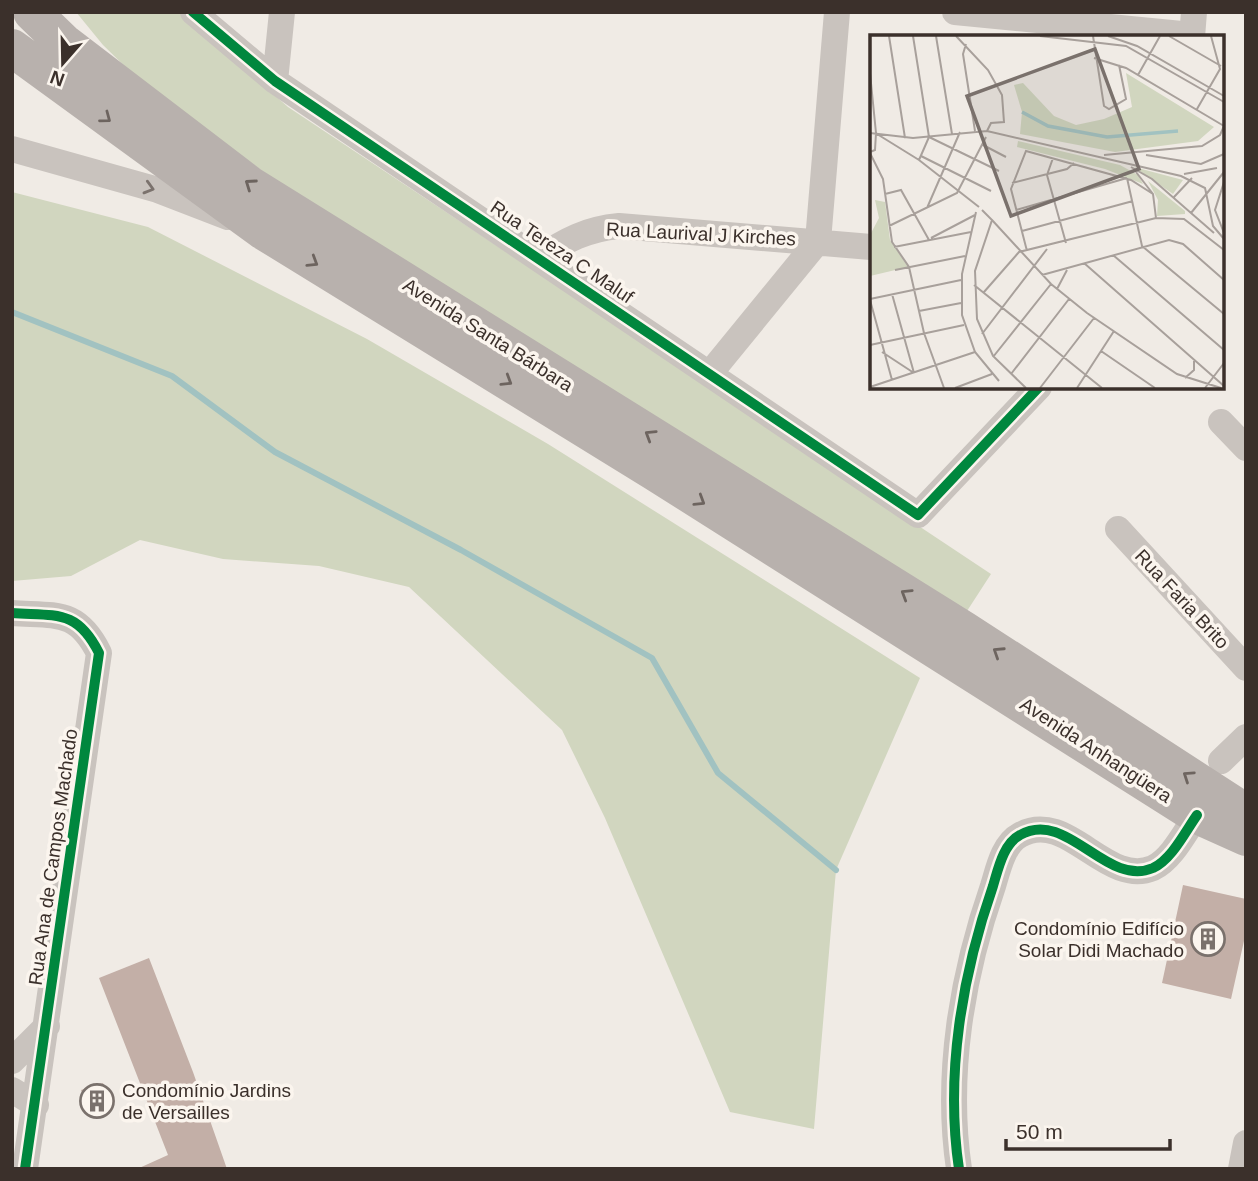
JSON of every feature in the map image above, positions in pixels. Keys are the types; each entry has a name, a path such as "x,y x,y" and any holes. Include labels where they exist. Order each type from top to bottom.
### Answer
{"main road":[{"name":"Avenida Santa Bárbara","path":"32,12 250,185 957,643"},
{"name":"Avenida Santa Bárbara","path":"12,48 262,230 957,643"},
{"name":"Avenida Anhangüera","path":"957,643 1246,813"},
{"name":"Avenida Anhangüera","path":"957,643 1197,815 1246,837"}],"street":[{"name":"Rua Tereza C Maluf","path":"192,12 275,80 918,514 1037,388"},
{"path":"275,80 282,12"},
{"path":"710,372 818,241 837,12"},
{"path":"955,12 1193,28"},
{"path":"12,149 158,190 262,230"},
{"name":"Rua Laurival J Kirches","path":"539,258 568,239 592,229 619,226 870,247"},
{"path":"1221,422 1246,447"},
{"name":"Rua Faria Brito","path":"1118,529 1246,668"},
{"name":"Rua Ana de Campos Machado","path":"12,613 66,616 89,632 99,653 25,1169"},
{"path":"1221,761 1246,737"},
{"path":"959,1169 954,1075 964,997 978,928 1004,853 1019,835 1039,830 1059,834 1123,869 1139,871 1155,867 1170,853 1197,815"},
{"path":"12,1061 47,1026"},
{"path":"12,1090 36,1105"},
{"path":"1241,1169 1246,1143"}],"green space":[{"path":"76,12 179,12 288,107 991,574 956,628 387,259 151,92 103,45"},
{"path":"12,192 148,227 367,339 548,444 920,678 836,870 814,1129 730,1112 605,818 562,730 409,587 319,566 223,559 140,540 71,576 12,581"}],"building":[{"path":"1183,885 1246,899 1246,932 1231,999 1162,983"},
{"path":"149,958 227,1169 137,1169 168,1155 99,978"},
{"name":"Condomínio Jardins de Versailles","path":"103,1083 112,1107 90,1114 81,1090"}],"waterway":[{"path":"12,312 172,376 275,452 461,550 652,658 718,773 836,870"}],"cycle path":[{"path":"193,12 275,81 918,515 1038,388"},
{"path":"12,613 53,615 73,622 91,639 99,653 25,1169"},
{"path":"959,1169 954,1098 959,1026 982,920 999,865 1009,845 1020,835 1037,829 1054,832 1119,867 1136,871 1160,864 1178,844 1197,815"}],"place":[{"name":"Condomínio Edifício Solar Didi Machado","path":"1208,939"},
{"name":"Condomínio Jardins de Versailles","path":"97,1101"}]}
